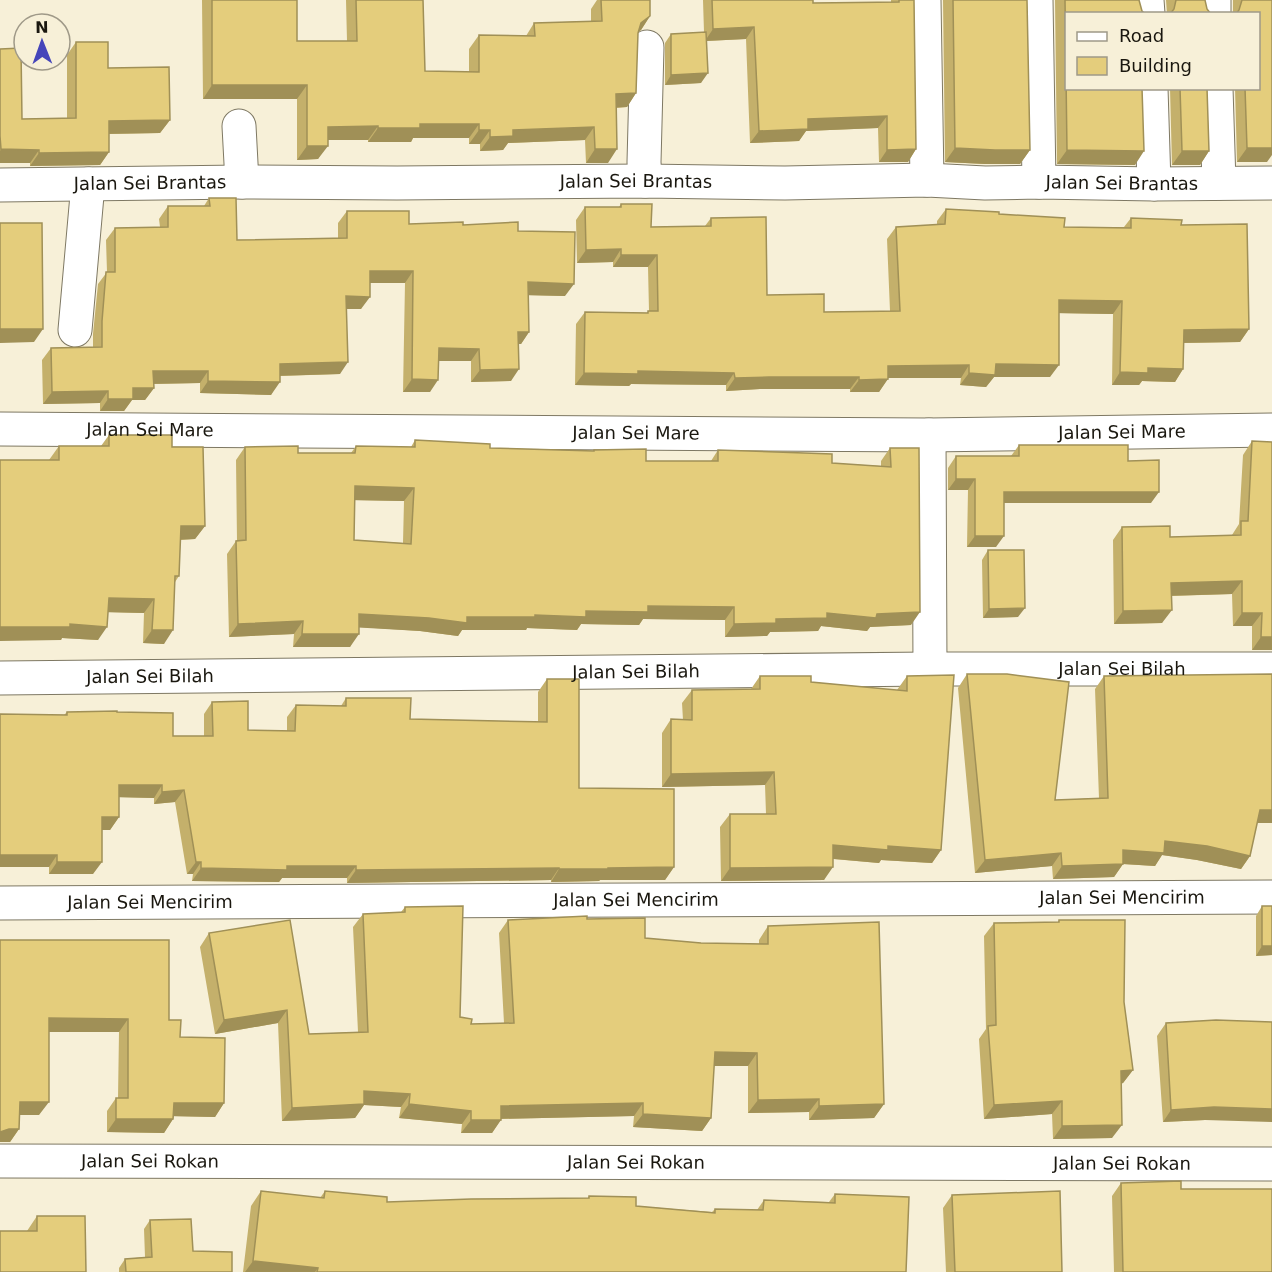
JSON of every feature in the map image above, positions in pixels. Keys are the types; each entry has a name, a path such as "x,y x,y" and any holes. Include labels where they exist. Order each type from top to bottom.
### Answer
{"street":[{"path":"924,0 927,180"},
{"path":"1036,0 1039,182"},
{"path":"645,181 647,46"},
{"path":"1151,90 1154,184"},
{"path":"1216,90 1219,183"},
{"path":"238,126 242,182"},
{"name":"Jalan Sei Brantas","path":"0,185 242,182 785,183 927,180 985,183 1272,183"},
{"path":"75,330 88,184"},
{"name":"Jalan Sei Mare","path":"0,429 929,435 1272,430"},
{"path":"929,435 930,669"},
{"name":"Jalan Sei Bilah","path":"0,678 930,669 1272,669"},
{"name":"Jalan Sei Mencirim","path":"0,903 1272,897"},
{"name":"Jalan Sei Rokan","path":"0,1161 1272,1164"}],"building":[{"path":"212,0 297,0 297,41 357,41 356,0 423,0 425,71 479,72 479,35 535,36 534,23 602,21 601,0 650,0 650,16 641,23 638,33 636,93 616,94 617,149 595,149 594,127 513,130 513,136 490,137 490,130 479,130 479,124 420,124 420,128 328,127 328,146 307,146 307,85 212,85"},
{"path":"712,0 813,0 813,3 914,0 916,149 887,150 887,116 808,119 808,129 759,131 754,27 713,29"},
{"path":"953,0 1027,0 1030,150 955,148"},
{"path":"1065,0 1139,0 1143,12 1065,12"},
{"path":"1176,0 1205,0 1209,12 1172,12"},
{"path":"1242,0 1272,0 1272,148 1247,148 1245,90 1260,90 1260,12 1238,12"},
{"path":"706,32 708,73 671,75 671,34"},
{"path":"76,42 108,42 108,68 169,67 170,120 109,121 109,152 39,153 39,150 1,149 0,49 12,48 12,72 21,72 22,119 76,118"},
{"path":"1066,90 1142,90 1144,151 1067,150"},
{"path":"1180,90 1207,90 1209,151 1182,151"},
{"path":"209,198 236,198 237,240 347,238 347,211 409,211 409,224 463,222 463,225 518,222 518,231 575,232 574,284 528,282 529,332 518,332 519,369 480,370 479,349 439,348 438,380 412,379 413,271 370,271 370,297 346,296 348,362 280,364 280,382 208,381 208,371 153,371 154,388 133,388 133,399 108,399 108,391 52,392 51,348 102,347 106,272 115,272 115,228 168,227 168,206 210,206"},
{"path":"621,204 652,204 651,227 711,226 711,218 766,217 767,295 824,294 824,312 900,311 896,227 945,224 946,209 1065,218 1064,227 1131,228 1131,218 1182,220 1181,225 1247,224 1249,329 1184,330 1183,369 1148,368 1148,373 1120,372 1122,301 1059,300 1059,365 996,364 995,375 969,373 969,365 888,366 888,379 859,380 859,377 735,378 734,373 638,371 638,374 584,373 585,312 648,313 648,311 658,311 657,255 621,255 621,249 586,250 585,207 621,207"},
{"path":"0,223 42,223 43,329 0,329"},
{"path":"109,435 172,435 172,447 203,447 205,526 181,526 179,576 175,576 173,630 152,630 154,599 109,598 107,627 70,624 70,627 0,627 0,460 59,460 59,446 109,446"},
{"path":"415,440 490,444 490,448 594,451 646,449 646,461 718,461 718,450 832,454 832,463 891,467 890,448 919,448 920,612 877,614 876,618 827,613 827,618 776,619 776,623 734,624 734,607 648,606 648,612 586,611 586,617 535,615 535,617 467,617 467,623 429,618 359,614 359,634 302,634 303,621 238,624 236,541 246,540 245,447 298,446 298,453 355,453 356,446 415,447","holes":["355,486 414,488 411,544 354,540"]},
{"path":"1252,441 1272,442 1272,637 1261,637 1262,613 1242,613 1242,581 1171,583 1172,610 1123,611 1122,527 1170,526 1170,537 1241,535 1241,521 1248,521"},
{"path":"1019,445 1128,445 1128,461 1159,460 1159,492 1004,492 1004,536 975,536 975,479 956,479 956,456 1019,456"},
{"path":"988,550 1024,550 1025,608 989,609"},
{"path":"967,674 1007,674 1069,682 1055,800 1108,798 1104,676 1272,674 1272,810 1260,810 1250,856 1207,846 1165,841 1164,853 1123,850 1123,864 1062,866 1061,853 985,860"},
{"path":"954,675 941,850 888,846 888,850 833,845 833,867 730,868 730,814 776,814 774,772 671,774 671,719 692,720 692,690 760,689 760,676 811,676 811,682 907,691 907,676"},
{"path":"547,679 579,679 579,788 674,789 674,867 356,870 356,866 287,866 287,870 201,868 201,862 196,862 184,790 162,792 162,785 119,785 119,817 102,817 102,862 57,862 57,855 0,855 0,714 67,715 67,712 117,711 173,713 173,736 213,736 212,702 248,701 248,730 295,731 296,705 346,706 346,698 411,698 410,719 547,722"},
{"path":"463,906 460,1017 472,1019 471,1024 514,1023 508,920 587,916 587,919 645,918 645,938 701,943 768,944 768,926 879,922 884,1104 819,1106 819,1099 758,1100 757,1053 715,1052 711,1118 643,1114 643,1103 501,1106 501,1120 471,1120 471,1111 409,1104 410,1094 364,1091 364,1104 292,1108 287,1010 224,1020 209,933 290,920 309,1034 368,1032 363,914 405,912 405,907"},
{"path":"1262,906 1272,906 1272,946 1262,946"},
{"path":"1059,920 1125,920 1124,1002 1133,1070 1121,1071 1122,1125 1062,1126 1062,1101 994,1105 988,1026 996,1025 994,923 1059,922"},
{"path":"0,940 169,940 169,1020 181,1020 180,1037 225,1038 224,1103 174,1103 173,1119 116,1119 116,1098 128,1098 128,1019 49,1018 49,1102 20,1102 19,1129 0,1132"},
{"path":"1216,1020 1272,1022 1272,1109 1214,1107 1171,1110 1166,1023"},
{"path":"1181,1181 1181,1189 1272,1189 1272,1272 1123,1272 1121,1183"},
{"path":"261,1191 324,1198 325,1191 387,1197 387,1202 589,1198 589,1196 636,1197 636,1206 715,1213 715,1209 763,1210 764,1200 835,1203 835,1194 909,1197 906,1272 317,1272 318,1268 253,1261"},
{"path":"1060,1191 1062,1272 955,1272 952,1195"},
{"path":"37,1216 85,1216 86,1272 0,1272 0,1231 37,1231"},
{"path":"191,1219 193,1251 232,1252 232,1272 126,1272 125,1259 152,1257 150,1220"}]}
